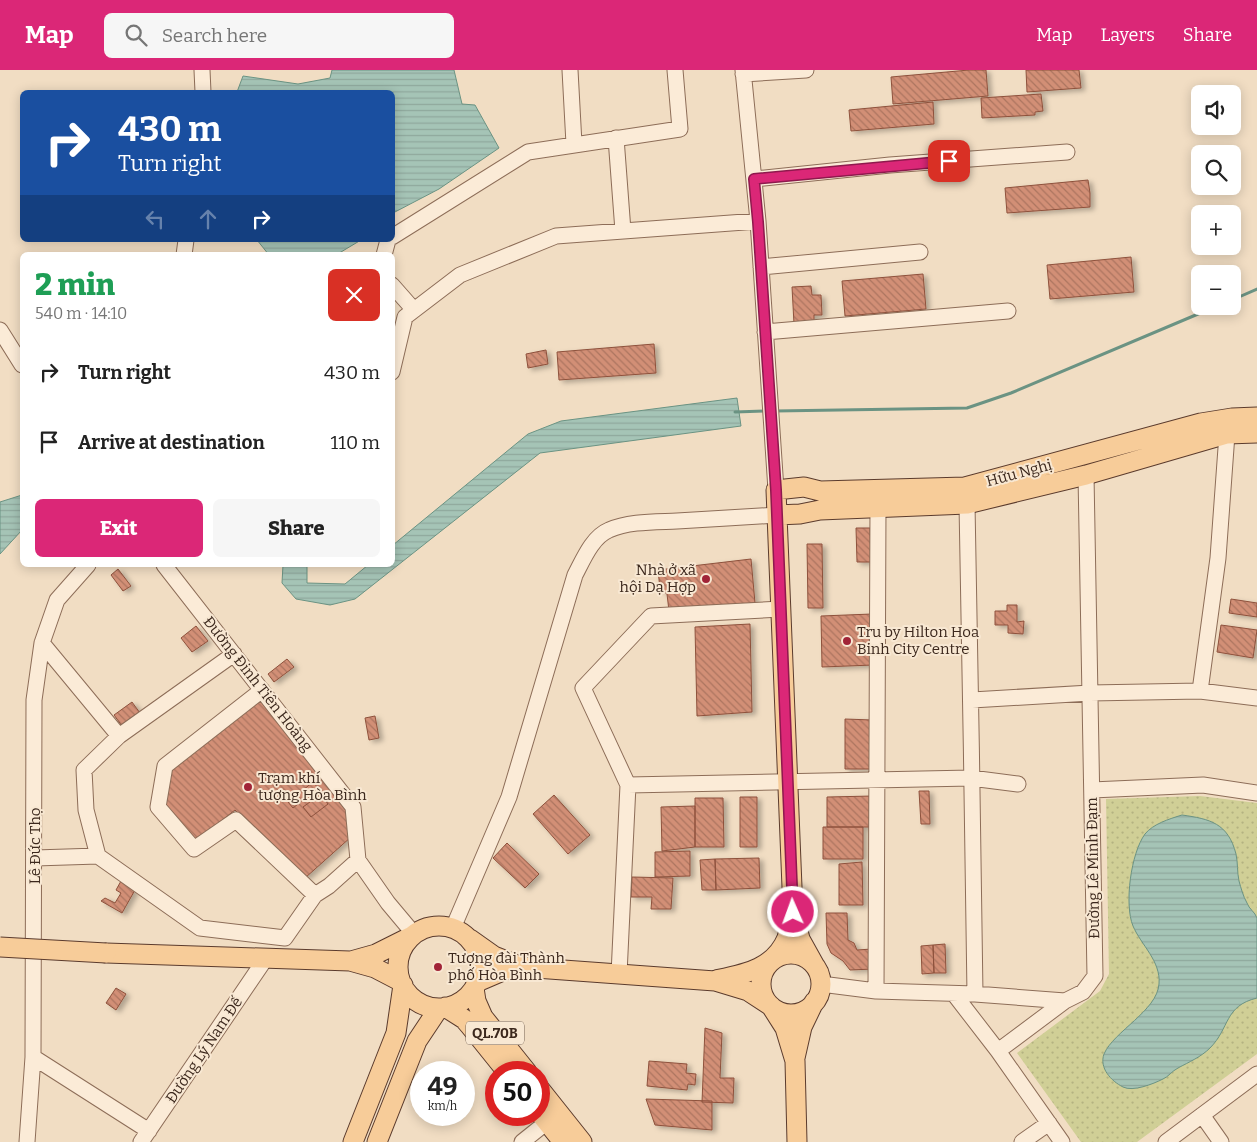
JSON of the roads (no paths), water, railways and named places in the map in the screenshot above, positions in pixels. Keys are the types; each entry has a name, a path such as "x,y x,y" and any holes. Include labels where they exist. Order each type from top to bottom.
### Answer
{"main road":[{"name":"Hữu Nghị","path":"777,515 800,514 820,510 967,504 1027,480 1200,423 1232,418 1257,417"},
{"name":"Hữu Nghị","path":"775,481 820,491 965,487 1086,475 1227,434 1257,433"},
{"path":"775,481 793,912 800,939 819,974 821,984 819,994 802,1027 795,1061 797,1142"},
{"path":"793,912 786,939 765,970 762,979 762,989 765,998 786,1028 795,1061"},
{"path":"350,961 376,954 433,926 453,928 494,956 522,967"},
{"path":"354,1142 396,1033 401,983 398,969 399,958 403,947 412,936"},
{"path":"0,947 350,961 375,968 401,983 409,995 418,1002 442,1008 462,1001 475,985 480,971 479,960 476,949 470,940"},
{"path":"715,981 746,974 779,956 789,954 799,955 808,959 815,966"},
{"path":"475,985 499,972 522,967 715,981 748,991 779,1011 788,1013 798,1013 807,1009 814,1002"},
{"name":"QL.70B","path":"475,985 476,1001 482,1017 518,1061"},
{"path":"377,1142 417,1041 442,1008"},
{"name":"QL.70B","path":"442,1008 464,1020 499,1061"},
{"path":"550,1102 582,1142"},
{"path":"550,1126 563,1142"}],"street":[{"path":"202,70 203,90"},
{"path":"570,70 574,144"},
{"path":"395,235 528,152 680,129 675,70"},
{"path":"775,481 758,222 743,72 806,70"},
{"path":"616,138 623,231"},
{"path":"754,179 890,165 1067,152"},
{"path":"395,359 405,317 414,310 460,275 556,236 758,222"},
{"path":"761,267 920,252"},
{"path":"395,288 414,310"},
{"path":"765,332 1008,311"},
{"path":"0,330 20,356"},
{"path":"1200,690 1218,558 1227,434"},
{"name":"Đường Lê Minh Đạm","path":"998,1051 1065,1001 1083,992 1095,976 1086,475"},
{"path":"967,504 972,700 971,778 975,994"},
{"path":"876,992 878,507"},
{"path":"453,928 508,797 575,575 584,556 595,541 608,530 641,523 777,515"},
{"name":"Lê Đức Thọ","path":"27,1142 33,1057 34,700 42,643 57,600 86,567"},
{"name":"Đường Đinh Tiên Hoàng","path":"166,567 353,807 358,860 412,936"},
{"path":"620,974 628,785 583,688 651,616 781,609"},
{"path":"42,643 119,736"},
{"path":"98,856 86,810 84,770 119,736 234,654"},
{"path":"262,690 165,766 158,807 194,849 236,820 315,895"},
{"path":"972,700 1090,693 1200,690 1257,698"},
{"path":"628,785 971,778 1018,784"},
{"path":"1092,790 1203,785 1257,793"},
{"path":"35,858 98,856 187,920 205,929 285,938 315,895 329,886 358,860"},
{"name":"Đường Lý Nam Đế","path":"145,1137 266,958"},
{"path":"821,984 876,992 975,994 1065,1001"},
{"path":"954,994 998,1051 1062,1142"},
{"path":"33,1057 145,1137"},
{"path":"1166,1142 1257,1074"},
{"path":"1202,1115 1221,1142"},
{"path":"1022,1142 1048,1123"},
{"path":"522,1142 535,1126"}],"waterway":[{"path":"1241,296 1257,289"},
{"path":"775,411 967,408 1011,393 1196,315"},
{"path":"735,412 766,411"}],"place":[{"name":"Nhà ở xã hội Dạ Hợp","path":"706,579"},
{"name":"Tru by Hilton Hoa Binh City Centre","path":"847,641"},
{"name":"Trạm khí tượng Hòa Bình","path":"248,787"},
{"name":"Tượng đài Thành phố Hòa Bình","path":"438,967"}]}
